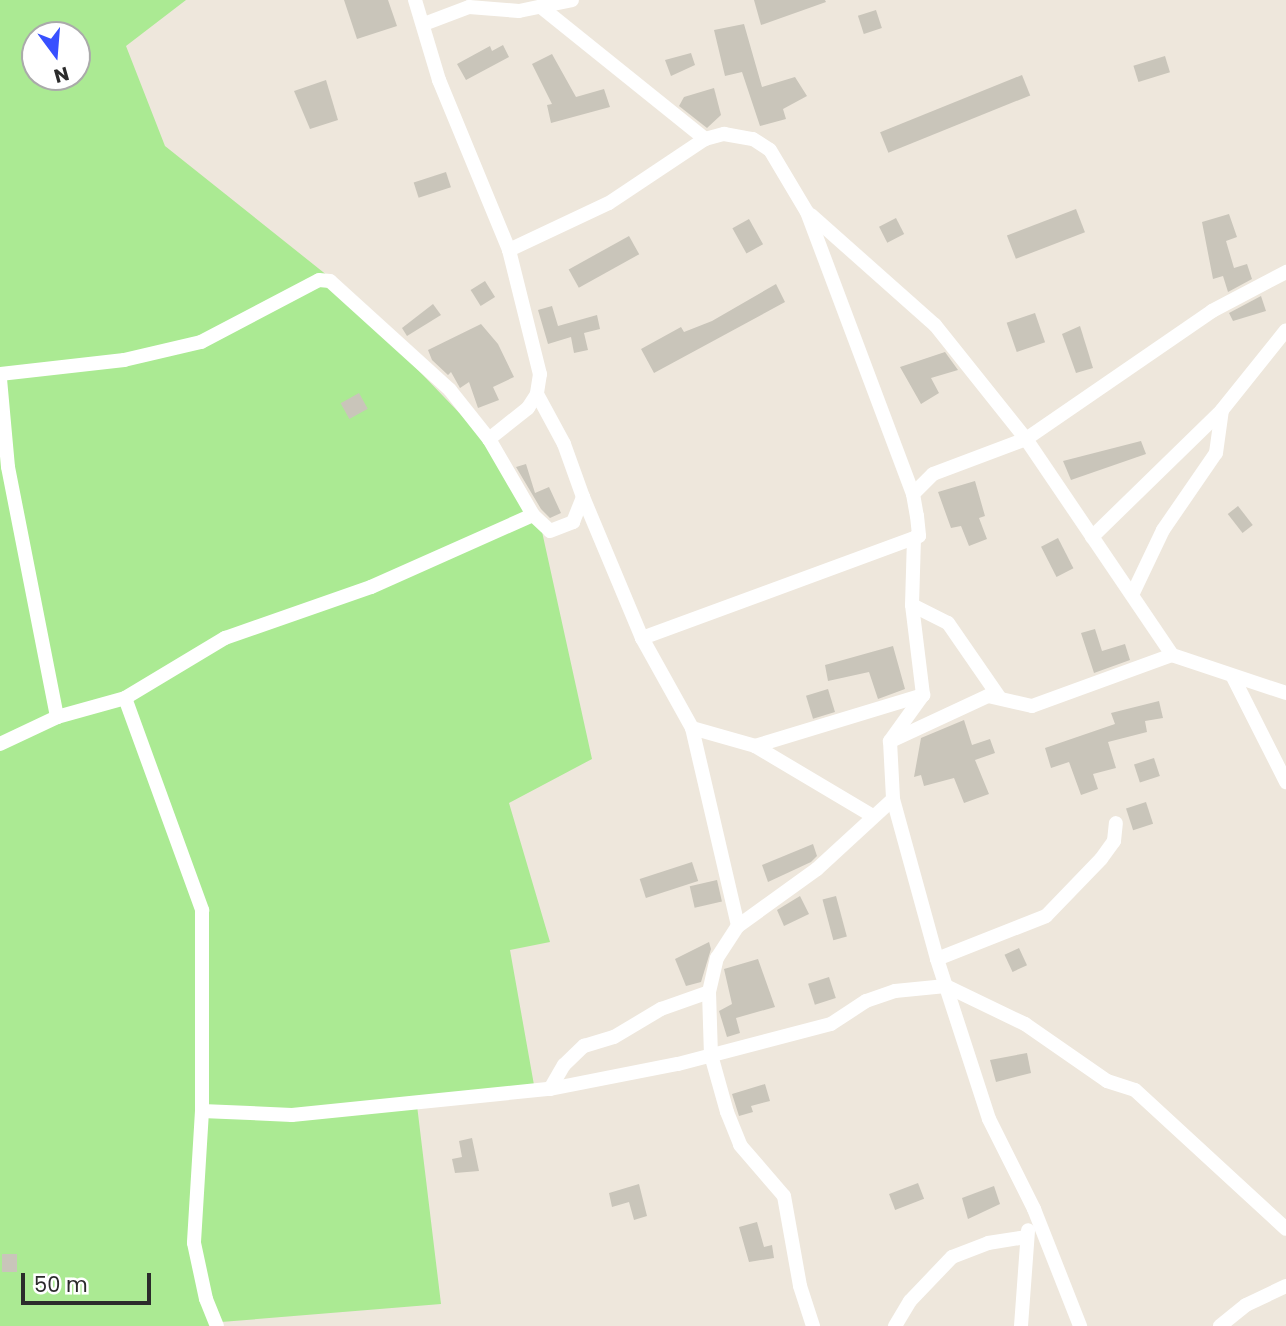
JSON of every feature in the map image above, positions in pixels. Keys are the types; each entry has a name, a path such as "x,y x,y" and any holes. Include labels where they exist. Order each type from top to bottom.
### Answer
{"street":[{"path":"415,0 439,80 509,250 540,374 537,394 528,408 489,439"},
{"path":"424,24 469,7 497,11 541,7 572,0"},
{"path":"541,7 705,139"},
{"path":"509,250 609,204 705,139 734,136 753,139 770,150 807,212 913,494 919,536 642,638"},
{"path":"807,212 934,326 1026,439 1133,593 1172,655 1286,692"},
{"path":"913,494 933,474 1026,439 1212,311 1286,272"},
{"path":"0,374 124,360 201,342 324,279 450,390 489,439 533,515 550,531 573,522 583,497"},
{"path":"1093,537 1222,410 1286,330"},
{"path":"0,379 8,467 57,718"},
{"path":"537,394 564,444 583,497 642,638 692,729 738,926"},
{"path":"1133,593 1163,530 1216,453 1222,410"},
{"path":"0,744 57,718 125,698 225,638 371,586 533,515"},
{"path":"914,538 912,605 923,695 890,741 893,799 937,959 989,1119 1034,1209 1080,1326"},
{"path":"912,605 948,623 999,697"},
{"path":"890,741 978,701 999,697 1032,706 1172,655"},
{"path":"1233,677 1286,782"},
{"path":"755,746 923,695"},
{"path":"125,698 200,902 202,1111 194,1243 206,1299 217,1326"},
{"path":"692,729 755,746 873,816"},
{"path":"813,1326 800,1286 784,1196 740,1145 711,1055 709,992 717,958 738,926 817,869 893,799"},
{"path":"937,959 1046,916 1101,859 1114,841 1116,823"},
{"path":"202,1111 292,1115 550,1089 711,1055 831,1024 866,1001 895,991 946,986 1025,1024 1107,1081 1135,1090 1286,1229"},
{"path":"550,1089 564,1065 583,1046 614,1037 662,1009 709,992"},
{"path":"1021,1326 1026,1237 1034,1209"},
{"path":"895,1326 911,1301 951,1257 988,1243 1026,1237"},
{"path":"1220,1326 1246,1305 1286,1286"}],"green space":[{"path":"0,0 186,0 126,46 165,146 328,276 491,446 541,527 592,759 509,803 550,942 510,950 534,1085 416,1097 441,1304 221,1322 221,1326 0,1326"}],"building":[{"path":"344,0 388,0 397,26 357,39"},
{"path":"754,0 825,0 826,2 761,25"},
{"path":"876,10 882,28 864,34 858,16"},
{"path":"744,24 762,87 795,77 807,96 783,109 786,119 760,126 742,72 725,76 714,30"},
{"path":"503,45 509,57 466,80 457,64 490,46 492,51"},
{"path":"691,53 695,65 671,76 665,60"},
{"path":"552,54 576,97 604,89 610,107 551,123 547,105 552,104 532,64"},
{"path":"1165,56 1170,72 1138,82 1133,66"},
{"path":"1022,75 1030,95 888,153 880,132"},
{"path":"326,80 338,120 310,129 294,91"},
{"path":"714,88 721,115 707,128 679,106 684,97"},
{"path":"446,172 451,187 419,198 414,183"},
{"path":"1076,209 1085,232 1016,259 1007,236"},
{"path":"1229,214 1237,237 1226,241 1234,268 1247,264 1252,279 1228,292 1223,276 1213,279 1202,222"},
{"path":"896,218 904,234 887,243 879,227"},
{"path":"749,219 763,244 746,254 732,228"},
{"path":"629,236 639,254 579,288 569,269"},
{"path":"485,281 495,297 481,306 471,290"},
{"path":"776,284 785,302 654,373 641,349 681,327 684,332 712,321"},
{"path":"1261,296 1266,311 1233,321 1229,313"},
{"path":"433,304 441,315 407,336 402,328"},
{"path":"552,306 558,326 597,315 600,329 584,333 588,350 574,353 571,337 548,344 538,310"},
{"path":"1035,313 1045,342 1017,352 1007,323"},
{"path":"481,324 498,344 514,377 493,387 499,400 478,408 469,382 460,388 451,372 448,375 432,360 428,350"},
{"path":"1080,326 1093,368 1076,373 1062,334"},
{"path":"945,352 958,370 931,378 939,393 921,404 900,367"},
{"path":"359,393 368,409 349,419 341,403"},
{"path":"1141,441 1146,454 1071,480 1063,461"},
{"path":"526,464 535,493 549,487 561,513 550,518 541,509 516,467"},
{"path":"975,481 985,516 979,518 987,539 969,546 961,526 951,528 938,492"},
{"path":"1238,506 1253,525 1243,533 1228,514"},
{"path":"1058,538 1073,568 1057,577 1041,547"},
{"path":"1095,629 1102,651 1125,644 1130,660 1094,673 1081,633"},
{"path":"893,646 905,689 878,699 869,672 828,681 825,665"},
{"path":"828,689 835,712 813,719 806,696"},
{"path":"1159,701 1163,718 1145,721 1147,732 1108,742 1116,768 1093,774 1098,789 1081,795 1069,762 1051,768 1045,748 1115,724 1111,713"},
{"path":"964,720 972,745 990,739 995,753 975,760 989,794 964,803 954,778 924,786 921,775 914,777 921,738"},
{"path":"1154,758 1160,776 1140,783 1134,764"},
{"path":"1146,802 1153,824 1133,830 1126,808"},
{"path":"813,844 817,856 811,862 768,882 762,865"},
{"path":"692,862 698,881 646,898 640,879"},
{"path":"717,880 722,901 695,908 690,886"},
{"path":"800,896 809,914 784,926 777,910"},
{"path":"836,896 847,937 833,940 822,900"},
{"path":"709,942 711,949 701,982 686,986 675,959"},
{"path":"1019,948 1027,965 1013,972 1004,955"},
{"path":"758,959 775,1007 736,1018 740,1033 727,1037 719,1011 732,1004 724,969"},
{"path":"829,977 836,998 815,1005 808,984"},
{"path":"1027,1053 1031,1073 996,1082 990,1060"},
{"path":"765,1084 770,1101 751,1106 753,1112 739,1116 732,1094"},
{"path":"472,1138 479,1171 455,1173 452,1159 462,1157 459,1141"},
{"path":"918,1183 924,1199 895,1210 889,1194"},
{"path":"639,1184 647,1216 634,1220 629,1202 612,1207 609,1193"},
{"path":"994,1186 1000,1204 968,1219 962,1198"},
{"path":"757,1222 764,1247 772,1245 774,1258 749,1262 739,1227"},
{"path":"2,1254 17,1254 17,1272 2,1272"}]}
